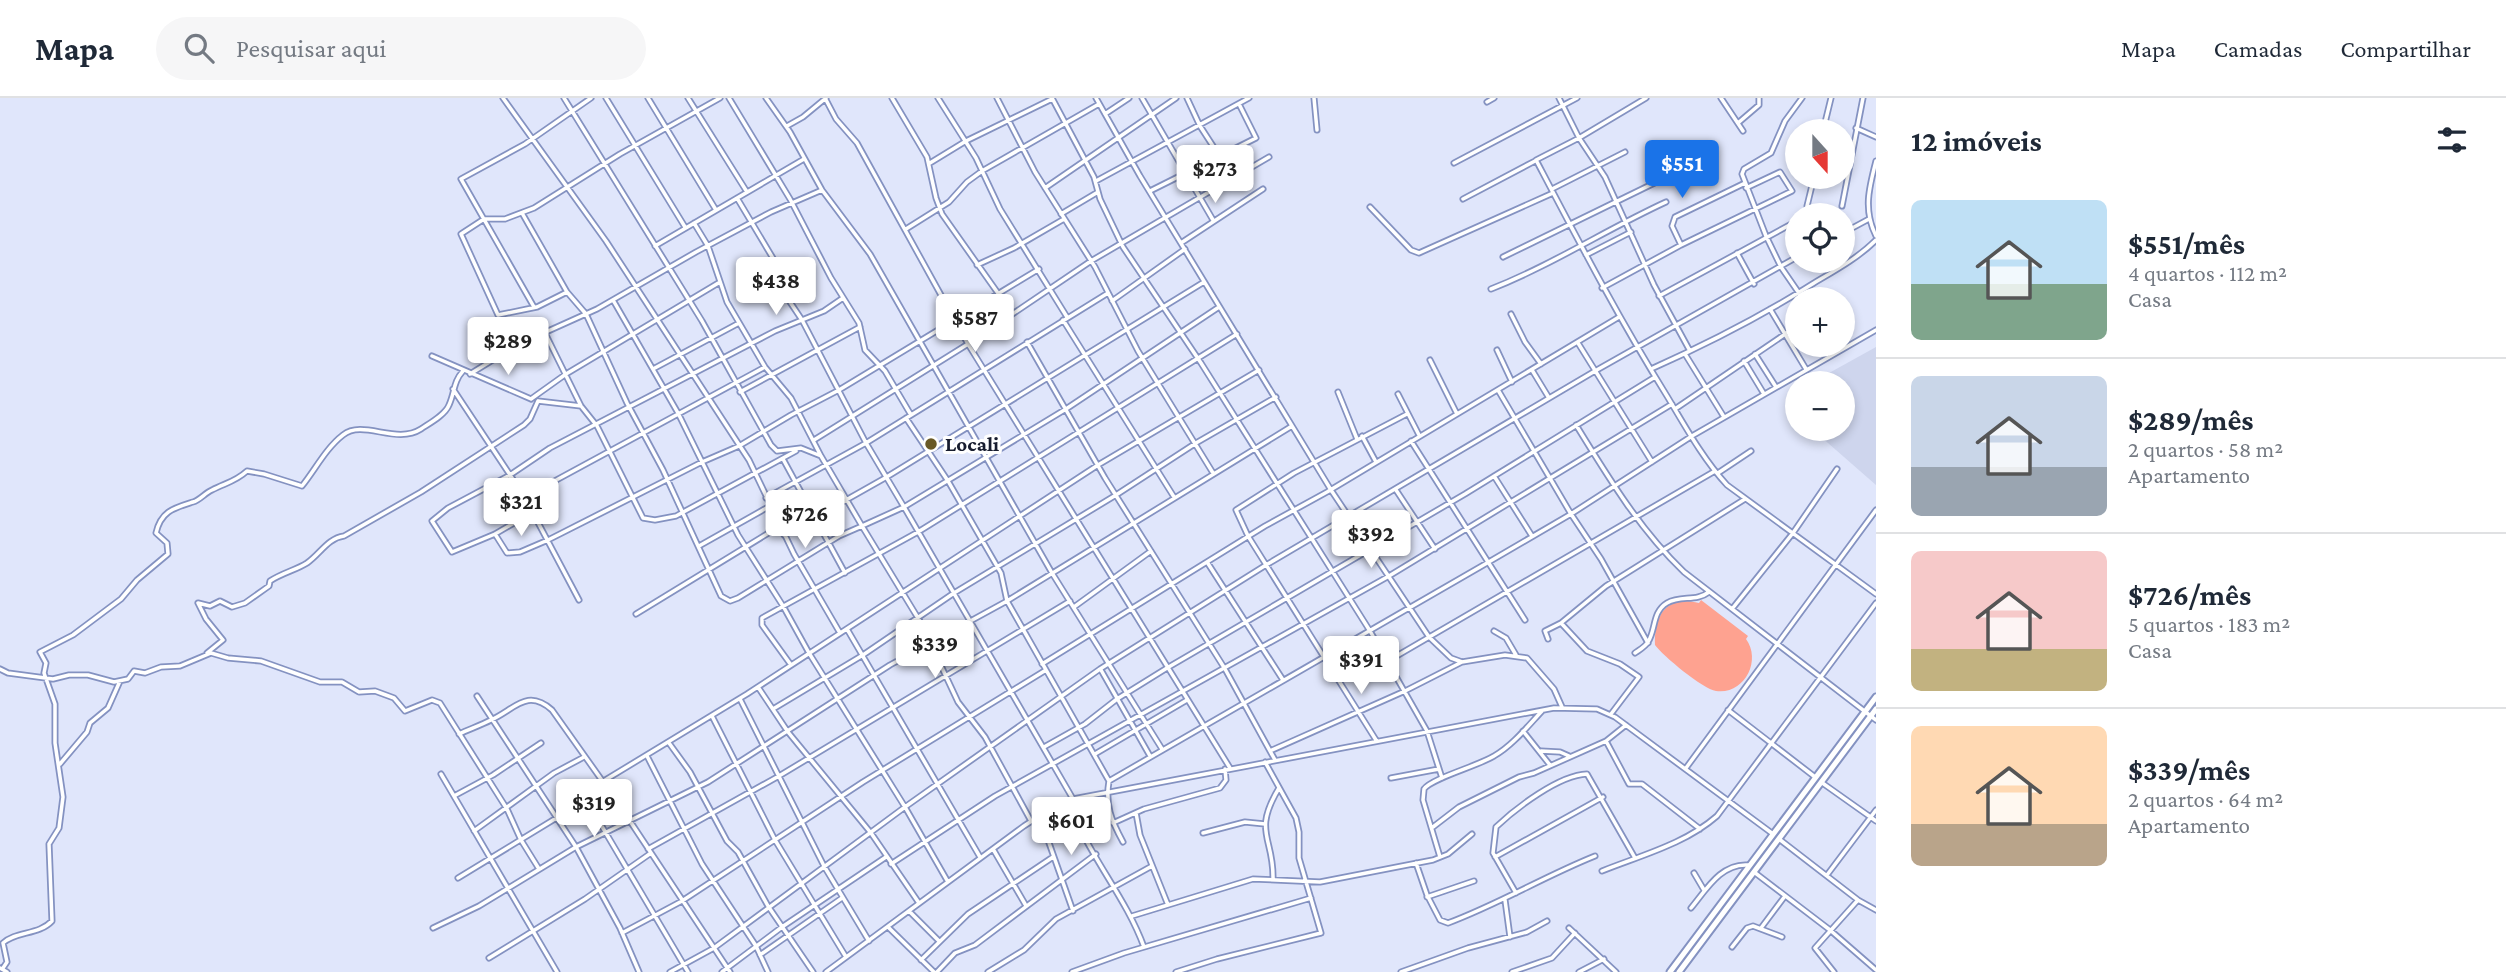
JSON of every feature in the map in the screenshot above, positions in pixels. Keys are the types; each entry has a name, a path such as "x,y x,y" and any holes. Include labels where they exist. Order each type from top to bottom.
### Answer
{"main road":[{"path":"1871,716 1876,697"},
{"path":"1670,972 1876,709"},
{"path":"1679,972 1726,903"}],"street":[{"path":"503,98 534,138 659,320 739,446 797,560 840,633"},
{"path":"564,98 689,300 763,432 778,451 801,448 821,456"},
{"path":"534,307 461,179 534,138 591,98"},
{"path":"606,98 686,228"},
{"path":"648,98 716,210"},
{"path":"688,98 747,192"},
{"path":"567,292 534,307 503,316 495,310 461,238 464,231 484,219 505,219 522,213 720,98"},
{"path":"729,98 793,202 860,327 865,350 880,365 896,388 908,416 997,566 1007,601 1109,781 1106,800 1113,823 1123,842"},
{"path":"766,98 786,126 822,190 864,244 1052,573 1162,750"},
{"path":"786,126 803,117 826,98 836,119 854,137 968,344 1204,726 1227,769 1226,780 1220,788 1136,813 1113,823"},
{"path":"892,98 930,163 939,208 1012,314"},
{"path":"938,98 982,171 1000,209 1039,269 1086,356 1174,498"},
{"path":"997,98 1045,188 1091,261 1126,330 1213,473"},
{"path":"930,163 965,141 1009,122 1052,98 1096,181 1098,192 1121,244 1198,358 1370,631 1427,731 1442,778"},
{"path":"1096,98 1132,163 1331,490 1429,637 1451,659 1462,662"},
{"path":"1104,114 1129,98"},
{"path":"1142,98 1213,220"},
{"path":"1045,188 1176,98"},
{"path":"1187,98 1200,126 1233,177"},
{"path":"1096,181 1249,98"},
{"path":"1314,98 1317,130"},
{"path":"1487,102 1494,98"},
{"path":"1559,98 1579,138 1617,201 1659,296 1706,388 1724,417"},
{"path":"1454,163 1577,98"},
{"path":"1463,200 1579,138 1646,98"},
{"path":"1721,98 1744,131"},
{"path":"1738,123 1759,105 1759,98"},
{"path":"1795,287 1781,267 1766,236 1742,172 1771,153 1789,114 1802,98"},
{"path":"1826,119 1831,98"},
{"path":"1843,203 1863,98"},
{"path":"905,229 939,208 982,171 1099,104"},
{"path":"1150,191 1256,138 1239,104"},
{"path":"1856,128 1876,137"},
{"path":"1370,207 1411,250 1419,253 1552,191 1625,152"},
{"path":"814,440 968,344 1091,261 1269,157"},
{"path":"655,246 804,159"},
{"path":"1536,160 1602,288 1673,407 1716,472 1745,499 1876,594"},
{"path":"1809,287 1854,259 1876,238 1869,219 1867,202 1876,161"},
{"path":"1503,257 1681,170"},
{"path":"1602,288 1681,245 1792,191 1780,172 1672,219 1672,226 1681,245"},
{"path":"1181,243 1263,189"},
{"path":"470,374 517,345 586,314 753,222 822,190"},
{"path":"976,265 1023,243 1098,192"},
{"path":"737,198 780,270 786,296 818,349 885,478 1054,765 1071,800 1080,830 1132,916 1144,947"},
{"path":"1491,289 1537,269 1626,220 1666,202"},
{"path":"522,213 567,292 586,314 725,600 738,598 827,542 904,507 987,458 1220,307"},
{"path":"1855,227 1869,219"},
{"path":"694,223 708,246 727,302 739,323 765,367 799,410 826,465 931,642 958,702 970,715 1032,820 1048,841 1073,911"},
{"path":"1659,296 1785,227"},
{"path":"1586,255 1631,232"},
{"path":"1112,301 1185,249"},
{"path":"1737,253 1754,284"},
{"path":"670,972 713,948 1100,669 1266,565 1595,370 1785,264"},
{"path":"495,534 508,553 520,552 548,540 702,461 739,446 839,390 1039,269"},
{"path":"531,398 566,374 720,282"},
{"path":"784,535 929,452 1204,282"},
{"path":"766,498 866,443 1108,293"},
{"path":"533,512 495,534 452,552 432,521 448,508 510,475 550,448 630,409 693,373 824,311 843,298"},
{"path":"613,300 678,413 745,547 948,882"},
{"path":"1650,369 1785,301"},
{"path":"891,864 956,821 1389,576 1706,388 1785,334 1770,309"},
{"path":"1510,314 1541,364"},
{"path":"1042,664 1248,536 1331,490 1619,317"},
{"path":"653,369 739,323"},
{"path":"740,392 860,327"},
{"path":"1855,342 1876,330"},
{"path":"545,333 581,406 597,426 639,512 649,520 683,513 801,448"},
{"path":"791,665 761,622 762,618 918,532 1237,334"},
{"path":"1027,342 1132,523 1225,669 1275,760"},
{"path":"1578,342 1652,462"},
{"path":"1497,350 1513,382"},
{"path":"1755,354 1776,387"},
{"path":"432,356 538,401 581,406"},
{"path":"1799,357 1806,369"},
{"path":"1109,781 1571,514 1692,436 1828,357"},
{"path":"1430,360 1457,414"},
{"path":"1744,361 1764,394"},
{"path":"525,498 765,367"},
{"path":"458,878 521,841 558,817 602,782 740,699 1098,465 1259,370"},
{"path":"1532,370 1549,399"},
{"path":"3,970 7,962 3,943 6,940 48,926 52,921 49,844 59,828 62,812 60,764 54,728 55,704 46,677 46,663 40,652 73,635 121,599 137,580 168,554 167,543 156,533 158,524 167,511 193,502 211,490 226,486 247,471 302,486 343,435 364,430 396,436 414,433 446,410 452,387 463,371"},
{"path":"1043,748 1079,727 1167,667 1449,503 1655,377"},
{"path":"452,387 525,498 579,600"},
{"path":"1498,390 1614,581 1648,643"},
{"path":"1338,392 1357,439"},
{"path":"1398,394 1419,435"},
{"path":"773,709 863,655 997,566 1116,495 1196,443 1276,397"},
{"path":"0,670 58,679 78,674 114,682 128,679 135,671 145,673 162,667 180,666 207,653 223,640 206,619 198,603 210,606 220,601 232,607 245,603 270,586 271,581 278,576 308,562 336,537 344,536 421,492 524,425 530,419 538,401"},
{"path":"1376,740 1248,536 1236,510 1276,484 1407,414"},
{"path":"1576,425 1637,518 1664,552 1709,592 1871,716"},
{"path":"433,928 468,912 576,847 670,802 736,765 931,642 1007,601 1292,426"},
{"path":"1362,436 1376,462"},
{"path":"1411,441 1525,620"},
{"path":"1388,661 1751,451"},
{"path":"783,459 845,573"},
{"path":"1732,609 1793,533 1837,469"},
{"path":"1494,476 1532,537"},
{"path":"1396,490 1435,549"},
{"path":"1548,639 1545,631 1561,623 1614,581 1745,499"},
{"path":"698,547 770,506"},
{"path":"1686,768 1876,510"},
{"path":"636,614 780,526"},
{"path":"1074,607 1151,551"},
{"path":"1207,562 1283,680"},
{"path":"1635,653 1648,643 1654,621 1663,606 1683,598 1700,598 1709,592"},
{"path":"489,958 599,889 649,851 1070,601"},
{"path":"1602,871 1666,847 1700,830 1717,816 1876,603"},
{"path":"1561,623 1587,651 1620,664 1639,677 1611,715"},
{"path":"847,629 916,750 939,784 956,821 980,858"},
{"path":"1494,631 1506,638 1516,655"},
{"path":"207,653 261,661 320,682 341,682 359,692 375,691 394,698 405,711 432,700 440,703 507,809 521,841 539,869"},
{"path":"1270,751 1405,691 1462,662 1516,655 1527,658 1554,689 1562,707"},
{"path":"1100,669 1150,756"},
{"path":"622,933 682,901 839,797 1046,670"},
{"path":"60,764 87,732 90,723 108,708 120,681"},
{"path":"758,687 788,732 871,833 919,904"},
{"path":"477,696 576,847 622,933 639,972"},
{"path":"740,699 824,866 869,941"},
{"path":"459,734 493,720 519,703 538,700 552,710 629,820 728,970"},
{"path":"1094,754 1187,700"},
{"path":"826,972 1032,820 1071,800 1265,761 1562,707 1597,709 1611,715 1729,800 1858,900 1876,910"},
{"path":"1440,857 1423,794 1428,784 1473,768 1495,756 1544,709"},
{"path":"1728,710 1876,821"},
{"path":"712,716 775,840 846,957"},
{"path":"1433,827 1459,807 1519,777 1606,741 1626,725"},
{"path":"1523,731 1550,765"},
{"path":"1606,741 1629,784 1642,784 1700,830"},
{"path":"453,797 488,778 541,743"},
{"path":"669,743 698,787 727,841 813,972"},
{"path":"1539,751 1560,752 1569,756"},
{"path":"474,831 537,788 554,773 584,757"},
{"path":"647,757 684,830 713,881 756,946 768,972"},
{"path":"1177,972 1275,943 1321,933 1299,858 1298,825 1265,761"},
{"path":"1391,778 1438,769"},
{"path":"440,774 557,972"},
{"path":"1516,893 1495,857 1493,839 1496,827 1544,791 1585,774 1603,797 1635,858"},
{"path":"1273,879 1265,824 1266,813 1279,788"},
{"path":"584,796 688,972"},
{"path":"1495,857 1603,797"},
{"path":"1826,876 1876,810"},
{"path":"1136,813 1140,835 1168,905"},
{"path":"1203,833 1245,822 1265,824"},
{"path":"1132,916 1241,881 1329,881 1416,863 1440,857 1472,834"},
{"path":"993,849 1026,905"},
{"path":"888,927 935,972 955,953 975,946 1096,854"},
{"path":"1416,863 1427,897 1444,923 1505,900 1595,856"},
{"path":"722,972 837,888 886,857"},
{"path":"921,960 938,940 968,914 1053,858"},
{"path":"988,972 1024,950 1056,919 1152,866"},
{"path":"1691,908 1714,879 1733,867 1752,869 1876,970"},
{"path":"1695,873 1704,890"},
{"path":"1427,897 1474,881"},
{"path":"1762,928 1785,896"},
{"path":"760,955 843,898"},
{"path":"1072,972 1144,947 1311,898"},
{"path":"1505,900 1510,937"},
{"path":"1833,972 1815,948 1858,900"},
{"path":"909,911 938,940"},
{"path":"1401,972 1468,948 1510,937 1547,921"},
{"path":"1732,947 1748,928 1757,926 1782,937"},
{"path":"1569,928 1616,972"},
{"path":"1512,972 1558,953 1575,933"},
{"path":"1579,972 1604,959"},
{"path":"1415,966 1418,972"},
{"path":"1532,966 1535,972"}],"shaded area":[{"path":"1876,347 1876,485 1826,441 1855,441 1855,371 1833,371"},
{"path":"1701,600 1748,636 1746,639 1752,657 1748,675 1735,688 1726,691 1716,691 1702,685 1674,664 1655,645 1657,625 1664,610 1678,602 1699,603"}],"place":[{"name":"Locali","path":"931,444"}]}
